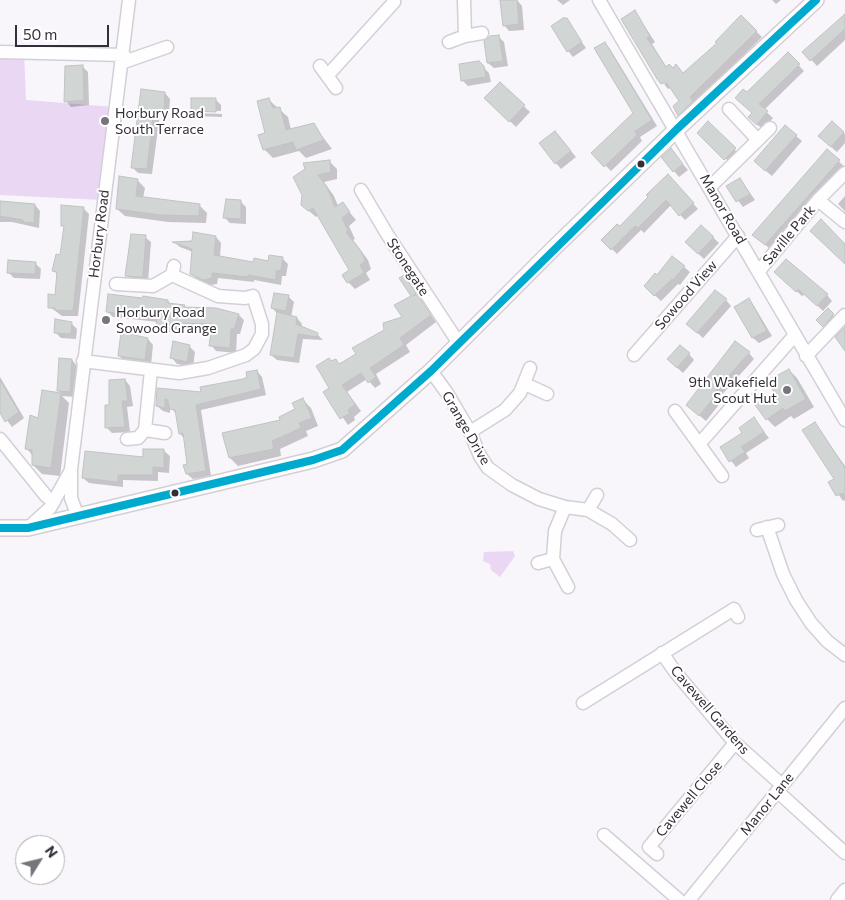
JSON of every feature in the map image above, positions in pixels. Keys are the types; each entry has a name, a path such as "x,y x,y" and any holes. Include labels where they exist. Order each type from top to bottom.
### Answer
{"main road":[{"path":"0,528 28,528 77,514 313,460 342,450 431,371 458,342 677,129 816,0"}],"street":[{"name":"Horbury Road","path":"77,514 71,498 71,469 128,0"},
{"path":"464,0 465,36"},
{"name":"Manor Road","path":"599,0 677,129 806,356 845,420"},
{"path":"336,88 324,70 393,1"},
{"path":"449,42 465,36 482,33"},
{"path":"0,52 122,59 167,47"},
{"path":"729,109 757,139"},
{"path":"710,187 770,128"},
{"name":"Saville Park","path":"759,271 818,200 845,173"},
{"name":"Stonegate","path":"361,190 387,234 458,342"},
{"name":"Saville Park","path":"818,200 845,222"},
{"name":"Sowood View","path":"634,355 738,236"},
{"path":"83,360 179,373 208,368 246,355 259,343 262,334 258,310 252,296 245,298 218,296 173,270 153,286 116,284"},
{"path":"806,356 845,315"},
{"path":"700,443 795,335"},
{"path":"470,432 504,410 525,384 530,368"},
{"path":"128,439 138,438 145,430 151,370"},
{"name":"Grange Drive","path":"431,371 470,432 480,456 494,472 527,494 564,507 588,510 612,524 630,540"},
{"path":"525,384 547,394"},
{"path":"675,411 700,443 722,476"},
{"path":"145,430 165,433"},
{"path":"0,439 41,490 54,502"},
{"name":"Horbury Road","path":"28,528 54,502 71,469"},
{"path":"588,510 597,495"},
{"path":"564,507 555,530 553,559 568,587"},
{"path":"767,527 783,574 796,600 822,635 845,655"},
{"path":"538,563 553,559"},
{"name":"Cavewell Gardens","path":"583,703 734,609 738,617"},
{"name":"Cavewell Gardens","path":"662,653 676,674 735,743 845,853"},
{"name":"Manor Lane","path":"689,900 845,708"},
{"name":"Cavewell Close","path":"657,854 649,847 735,743"},
{"path":"604,834 679,900"},
{"path":"837,900 845,890"}],"shaded area":[{"path":"24,51 26,100 114,107 103,200 0,195 0,52"},
{"path":"513,551 515,556 500,577 491,570 490,564 483,561 484,552"}],"building":[{"path":"500,0 517,0 519,24 503,26"},
{"path":"635,10 650,36 647,38 666,67 669,64 673,68 676,64 683,73 717,43 715,42 741,15 757,31 690,97 693,101 678,116 673,106 679,101 666,82 661,84 657,79 621,19"},
{"path":"845,14 845,29 810,61 802,52"},
{"path":"563,18 567,18 582,42 567,52 551,26"},
{"path":"499,35 503,61 487,63 484,41 490,36"},
{"path":"605,42 652,120 635,131 637,135 604,167 591,153 633,113 594,48"},
{"path":"788,52 800,64 759,104 768,111 757,125 748,117 752,113 735,98 743,89 747,92"},
{"path":"479,61 484,66 486,77 461,81 459,64"},
{"path":"83,65 84,100 64,102 65,66"},
{"path":"500,82 525,105 509,122 484,98"},
{"path":"141,89 165,92 164,110 154,109 147,169 131,168"},
{"path":"191,98 216,98 216,112 191,111"},
{"path":"269,98 273,108 280,107 286,130 314,123 324,140 296,150 293,142 263,150 258,135 265,133 257,101"},
{"path":"708,121 736,148 724,160 697,133"},
{"path":"832,121 844,132 831,147 818,136"},
{"path":"785,125 797,135 765,171 754,161"},
{"path":"555,131 571,151 555,164 539,143"},
{"path":"671,148 683,164 673,172 661,157"},
{"path":"827,149 840,160 765,245 752,235"},
{"path":"330,160 331,172 318,175 327,187 335,207 343,202 350,212 342,218 348,231 346,232 361,251 365,261 360,265 364,273 347,283 342,275 349,270 313,208 308,211 301,205 302,195 293,177 305,169 303,163"},
{"path":"668,174 694,203 679,216 666,200 638,228 635,226 611,250 601,240 617,224 620,226 648,197 646,195"},
{"path":"119,176 138,179 136,196 200,204 199,216 160,215 116,209"},
{"path":"740,178 750,194 736,202 726,186"},
{"path":"226,199 241,200 241,219 223,218"},
{"path":"0,201 35,204 34,223 0,216"},
{"path":"61,205 84,207 73,311 48,308 48,294 55,295 57,272 52,271 56,254 60,255 64,226 61,226"},
{"path":"821,219 845,244 845,264 810,231"},
{"path":"701,225 714,237 698,254 685,242"},
{"path":"193,232 216,236 214,255 253,262 254,258 268,261 269,255 283,257 281,270 276,271 276,280 248,275 248,277 212,273 212,278 203,280 190,274 192,249 172,242 192,241"},
{"path":"131,234 146,235 143,277 125,276"},
{"path":"672,256 685,266 673,280 654,296 644,286 655,273 657,275"},
{"path":"786,259 828,294 817,306 798,289 796,292 774,272"},
{"path":"8,260 36,262 35,274 7,273"},
{"path":"404,275 416,293 413,296 417,294 431,315 400,338 404,345 370,368 376,377 368,383 361,373 342,385 355,404 348,410 350,413 340,419 323,392 329,388 316,366 329,358 331,361 336,359 339,364 356,354 352,348 384,330 383,323 402,317 394,305 411,296 399,278"},
{"path":"715,290 727,299 697,333 686,324"},
{"path":"274,293 289,295 286,311 271,308"},
{"path":"108,294 142,298 143,296 168,300 168,303 185,305 184,307 216,308 239,314 234,329 231,329 230,348 209,346 212,324 174,323 174,328 156,326 157,318 106,312"},
{"path":"749,298 767,331 752,338 734,307"},
{"path":"828,308 834,314 823,327 816,320"},
{"path":"277,312 297,317 296,324 318,333 317,337 298,334 294,358 270,355"},
{"path":"55,319 72,322 71,334 54,333"},
{"path":"845,327 845,351 835,337"},
{"path":"121,332 148,338 145,360 118,356"},
{"path":"173,341 190,345 187,362 170,358"},
{"path":"735,341 750,352 714,392 717,394 699,416 686,405"},
{"path":"680,345 690,353 677,368 667,359"},
{"path":"59,358 72,359 70,392 57,391"},
{"name":"9th Wakefield Scout Hut","path":"789,369 806,399 785,411 783,408 766,420 755,405 774,392 767,381"},
{"path":"257,370 261,389 196,405 206,471 186,474 183,465 187,464 183,433 179,434 175,410 170,409 167,399 165,399 165,408 156,406 157,388 201,392 200,387 243,379 247,377 246,372"},
{"path":"125,379 128,401 122,401 125,427 105,428 105,405 109,405 109,380"},
{"path":"0,380 19,412 5,422 0,413"},
{"path":"42,390 61,393 51,468 32,465 32,450 25,449 30,415 38,418"},
{"path":"303,398 312,418 299,423 301,428 272,441 274,449 229,458 222,433 280,420 279,417 295,409 292,403"},
{"path":"754,417 764,432 741,447 745,452 729,462 720,447 742,433 739,428"},
{"path":"815,422 845,468 845,497 843,493 836,496 828,482 834,479 802,430"},
{"path":"143,449 164,449 164,468 153,467 153,475 118,475 118,482 82,478 85,451 143,457"}],"transit line":[{"path":"0,528 28,528 313,460 342,450 431,371 677,129 816,0"}],"place":[{"name":"Horbury Road South Terrace","path":"105,121"},
{"name":"Horbury Road Sowood Grange","path":"106,320"},
{"name":"9th Wakefield Scout Hut","path":"787,390"}]}
